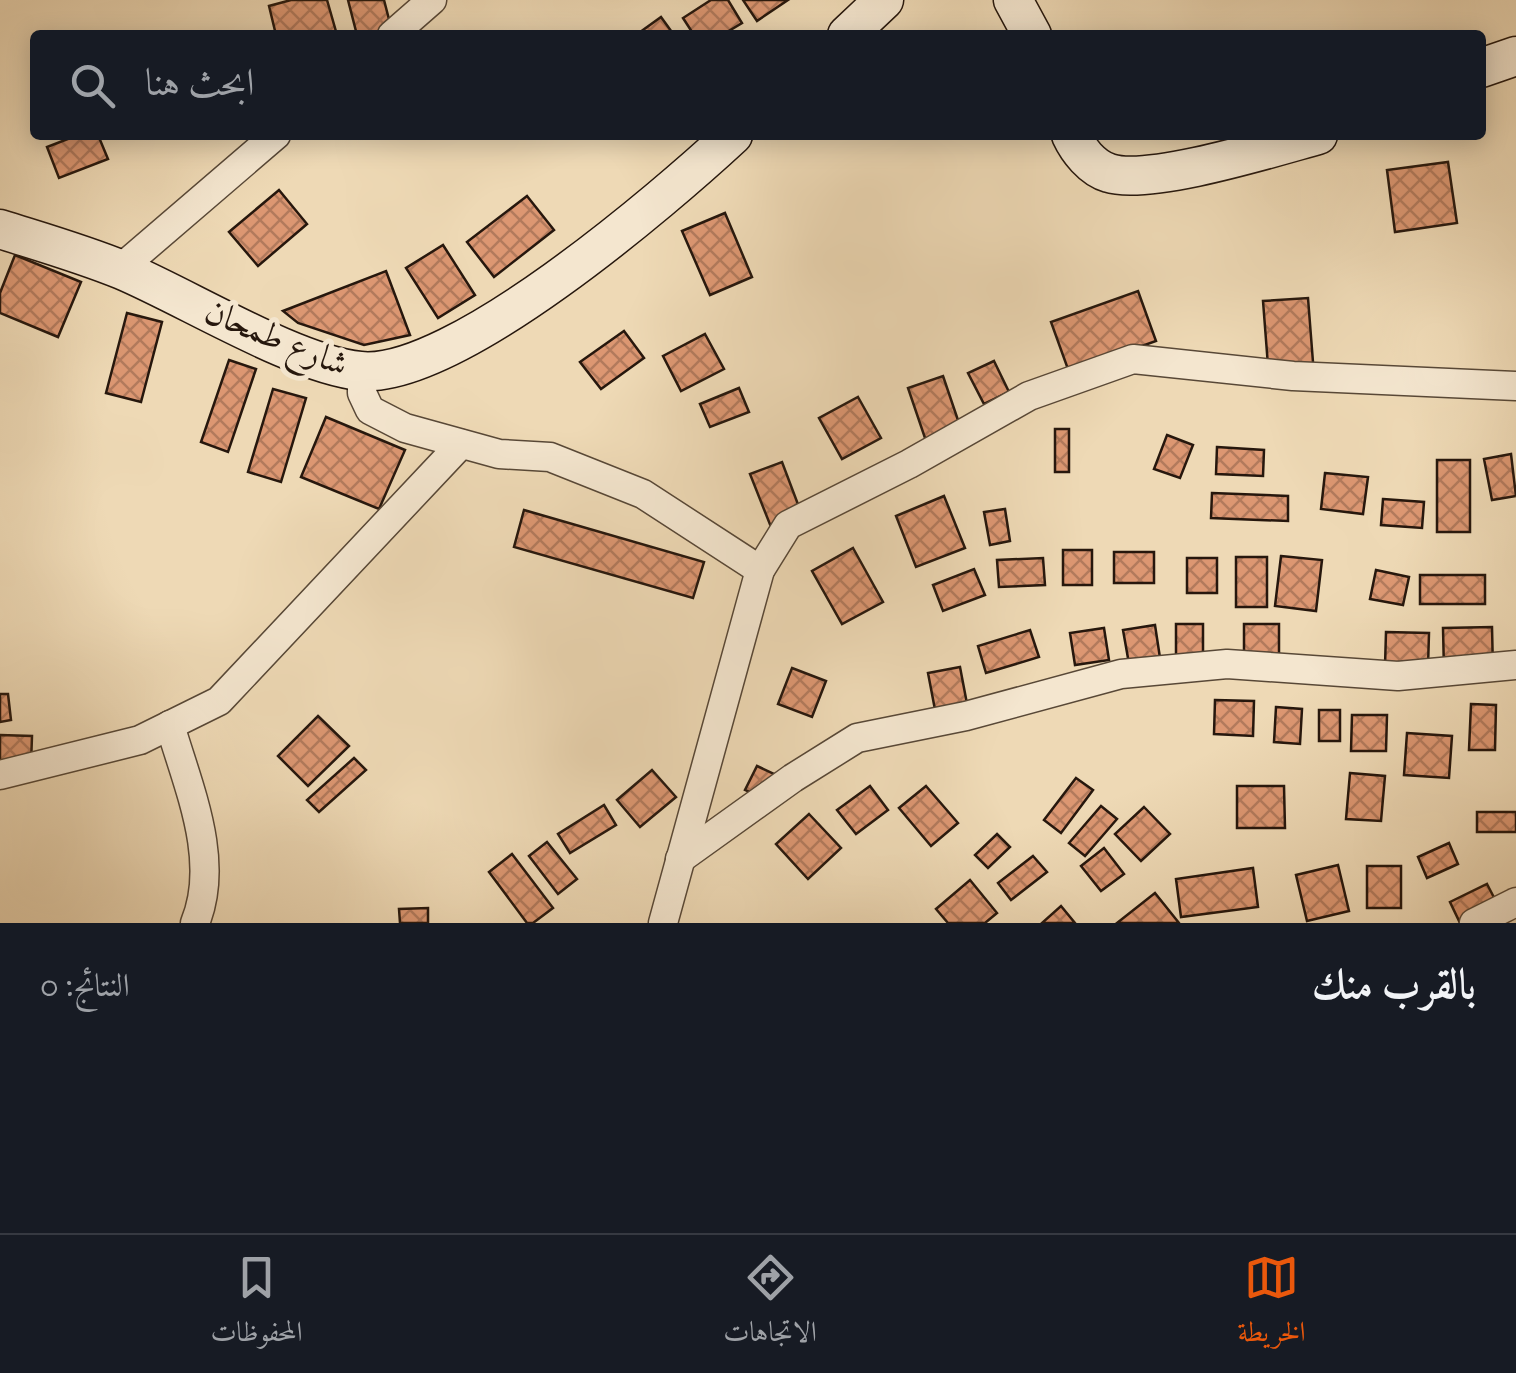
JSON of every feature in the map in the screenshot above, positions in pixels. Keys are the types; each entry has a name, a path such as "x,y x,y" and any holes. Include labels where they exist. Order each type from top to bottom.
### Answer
{"street":[{"path":"398,30 432,0"},
{"path":"851,30 884,0"},
{"path":"1013,0 1029,30"},
{"path":"1486,66 1516,56"},
{"path":"120,269 270,140"},
{"name":"شارع طمحان","path":"0,229 120,269 317,361 362,372 401,365 480,330 656,206 729,140"},
{"path":"1073,140 1077,148 1109,173 1142,175 1296,140"},
{"path":"663,923 760,570 788,525 909,464 1030,396 1133,359 1294,376 1516,386"},
{"path":"362,372 362,393 370,410 404,428 499,454 550,457 643,494 760,570"},
{"path":"0,775 140,740 219,702 461,444"},
{"path":"680,859 793,778 857,738 966,716 1121,674 1227,664 1398,676 1516,665"},
{"path":"170,725 204,842 204,901 195,923"},
{"path":"1474,923 1516,902"}],"building":[{"path":"291,0 327,0 336,30 275,30 269,6"},
{"path":"348,0 384,0 392,30 356,30"},
{"path":"711,0 728,0 742,23 730,30 691,30 683,18"},
{"path":"743,0 788,0 757,21"},
{"path":"661,17 670,30 643,30"},
{"path":"65,140 100,140 108,159 59,178 47,147"},
{"path":"1448,162 1457,223 1395,232 1387,170"},
{"path":"279,190 307,224 258,266 229,232"},
{"path":"527,196 554,230 494,277 467,242"},
{"path":"725,213 752,277 710,295 682,231"},
{"path":"443,245 475,295 438,318 406,268"},
{"path":"15,255 81,282 58,337 0,313 0,293"},
{"path":"386,271 410,335 364,345 298,323 283,311"},
{"path":"1138,291 1156,341 1069,372 1051,322"},
{"path":"1308,298 1314,375 1269,379 1263,301"},
{"path":"127,313 162,322 141,402 106,393"},
{"path":"624,331 644,358 601,389 580,362"},
{"path":"705,334 724,369 681,391 663,356"},
{"path":"229,360 256,369 228,452 201,442"},
{"path":"994,361 1009,392 984,404 968,373"},
{"path":"943,376 961,429 926,441 908,388"},
{"path":"739,388 749,412 710,427 700,404"},
{"path":"273,389 306,398 281,482 248,472"},
{"path":"858,397 881,438 842,459 819,418"},
{"path":"326,417 405,450 379,509 301,477"},
{"path":"1055,429 1069,429 1069,472 1055,472"},
{"path":"1167,435 1193,445 1180,478 1154,469"},
{"path":"1217,447 1264,450 1263,476 1216,474"},
{"path":"1511,454 1516,496 1492,500 1484,459"},
{"path":"1437,460 1470,460 1470,532 1437,532"},
{"path":"782,462 802,515 771,527 750,474"},
{"path":"1325,473 1368,477 1363,514 1321,509"},
{"path":"1212,493 1288,496 1288,521 1211,518"},
{"path":"944,496 965,548 916,567 896,516"},
{"path":"1383,499 1424,502 1422,528 1381,525"},
{"path":"1005,509 1010,541 990,545 984,512"},
{"path":"524,510 704,562 693,598 514,547"},
{"path":"853,548 883,602 842,624 812,571"},
{"path":"1063,550 1092,550 1092,585 1063,585"},
{"path":"1114,552 1154,552 1154,583 1114,583"},
{"path":"1281,556 1322,560 1316,611 1275,606"},
{"path":"1236,557 1267,557 1267,607 1236,607"},
{"path":"1043,558 1045,585 999,587 997,560"},
{"path":"1187,558 1217,558 1217,593 1187,593"},
{"path":"974,569 985,595 943,611 933,585"},
{"path":"1376,570 1409,577 1403,605 1370,599"},
{"path":"1420,575 1485,575 1485,604 1420,604"},
{"path":"1176,624 1203,624 1203,665 1176,665"},
{"path":"1244,624 1279,624 1279,667 1244,667"},
{"path":"1155,625 1162,671 1131,675 1123,630"},
{"path":"1492,627 1493,670 1444,671 1443,628"},
{"path":"1104,628 1109,660 1075,665 1070,633"},
{"path":"1030,630 1039,657 986,673 978,646"},
{"path":"1386,632 1429,633 1428,667 1385,666"},
{"path":"960,667 968,709 936,715 928,673"},
{"path":"792,668 826,681 812,717 778,704"},
{"path":"0,694 8,694 11,720 0,722"},
{"path":"1215,700 1254,701 1253,736 1214,734"},
{"path":"1471,704 1496,705 1495,750 1469,750"},
{"path":"1276,707 1302,709 1300,744 1274,742"},
{"path":"1319,710 1340,710 1340,741 1319,741"},
{"path":"1352,715 1387,715 1386,751 1351,751"},
{"path":"318,716 349,746 308,786 278,756"},
{"path":"1407,733 1452,736 1449,778 1404,775"},
{"path":"0,735 32,736 31,765 0,764"},
{"path":"354,758 366,770 319,812 307,800"},
{"path":"757,766 785,779 774,803 745,790"},
{"path":"652,770 676,797 640,827 617,800"},
{"path":"1350,773 1385,776 1381,821 1346,819"},
{"path":"1076,778 1093,790 1061,833 1044,820"},
{"path":"870,786 888,810 856,834 837,810"},
{"path":"926,786 958,823 931,846 899,808"},
{"path":"1237,786 1284,786 1285,828 1237,828"},
{"path":"604,805 616,825 570,853 558,834"},
{"path":"1101,806 1117,819 1085,856 1069,843"},
{"path":"1144,807 1170,834 1141,861 1115,834"},
{"path":"1477,812 1516,812 1516,832 1477,832"},
{"path":"809,814 841,848 808,879 776,844"},
{"path":"997,834 1010,847 988,868 975,855"},
{"path":"547,842 577,879 558,894 529,856"},
{"path":"1449,843 1458,864 1427,878 1418,857"},
{"path":"1104,848 1124,874 1101,891 1081,866"},
{"path":"512,854 553,908 533,923 527,923 489,872"},
{"path":"1033,856 1047,872 1011,900 998,883"},
{"path":"1338,865 1349,911 1307,921 1296,875"},
{"path":"1367,866 1401,866 1401,908 1367,908"},
{"path":"1253,868 1258,907 1181,917 1176,879"},
{"path":"970,880 997,913 985,923 948,923 936,909"},
{"path":"1487,884 1504,917 1492,923 1460,923 1450,902"},
{"path":"1155,893 1179,923 1117,923"},
{"path":"1061,906 1075,923 1042,923"},
{"path":"428,908 428,923 400,923 399,909"}]}
